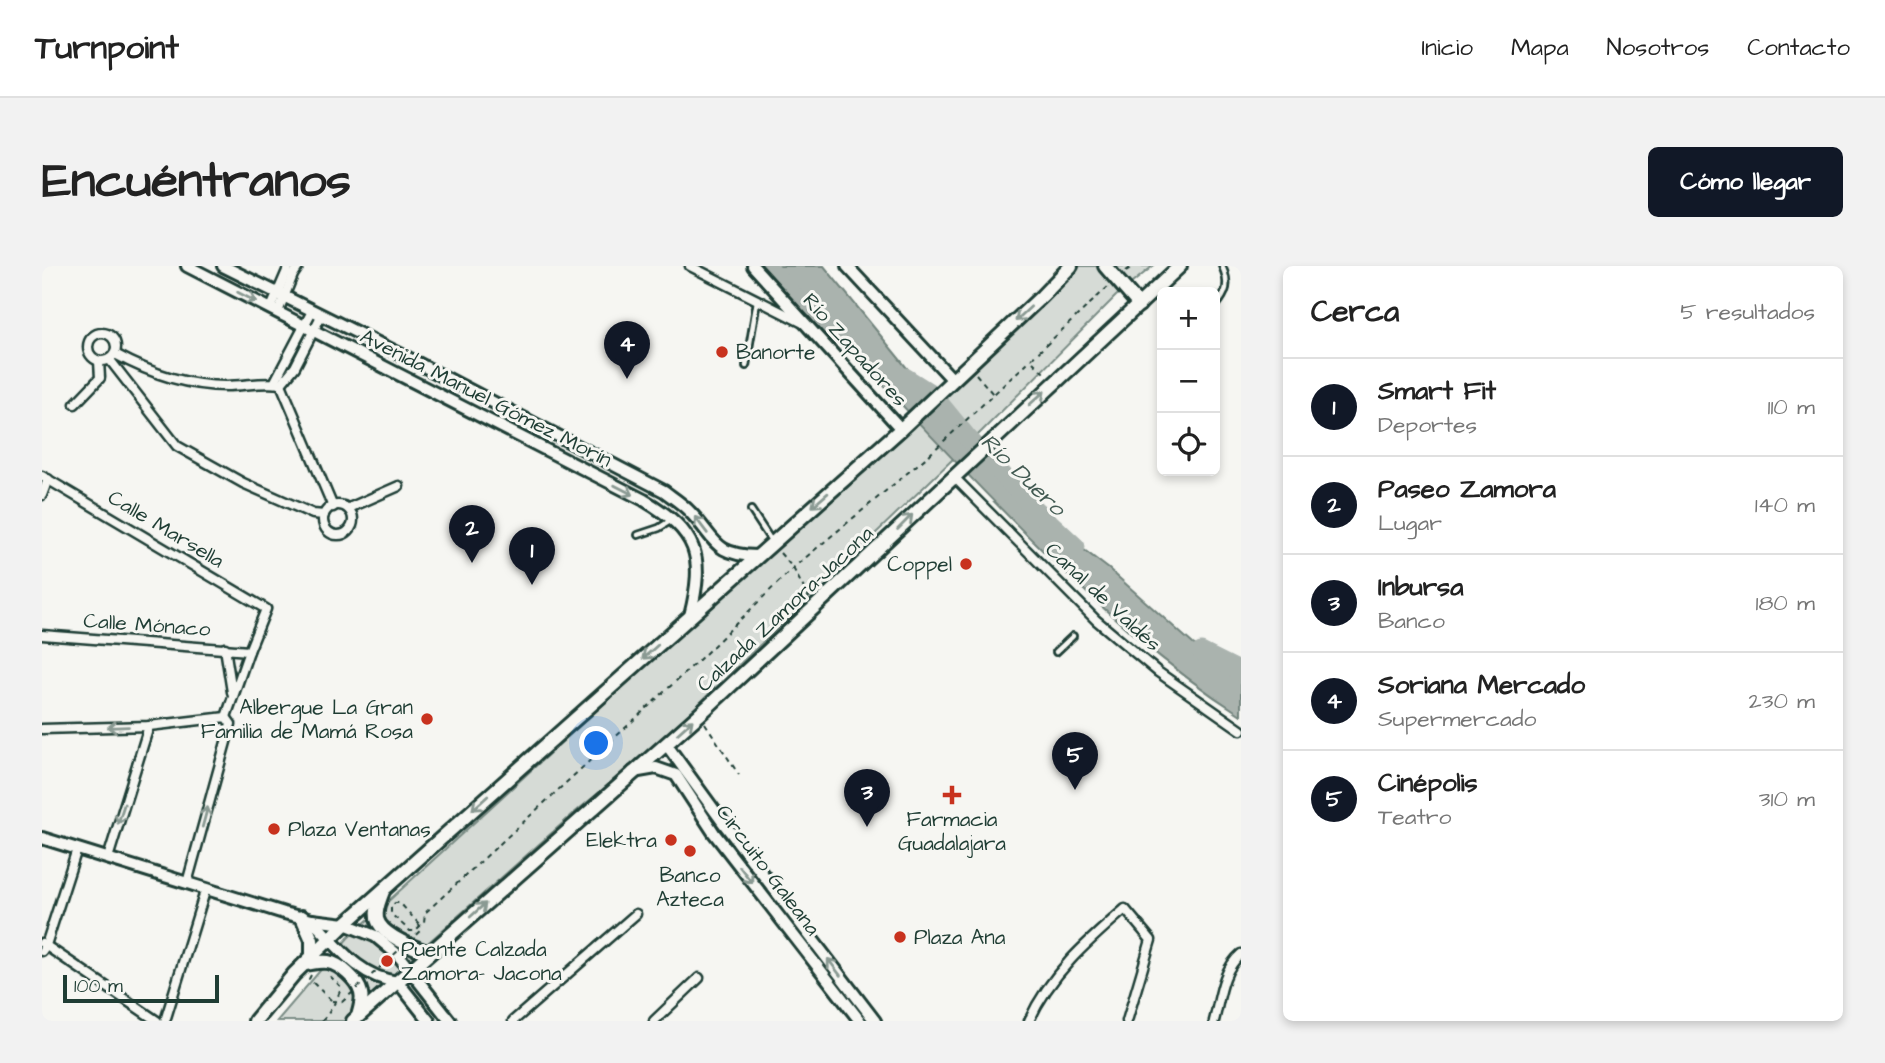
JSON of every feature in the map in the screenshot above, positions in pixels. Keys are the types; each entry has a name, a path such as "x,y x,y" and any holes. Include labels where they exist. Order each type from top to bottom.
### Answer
{"main road":[{"path":"255,1021 345,924 904,426 1071,266"},
{"path":"1105,266 1139,305"},
{"name":"Calzada Zamora-Jacona","path":"1163,287 1181,266"},
{"name":"Calzada Zamora-Jacona","path":"356,1018 699,715 987,444 1139,305 1157,293"},
{"path":"383,890 377,908 377,920 381,926 398,939 429,954"},
{"path":"307,919 313,940 310,964"},
{"path":"310,964 325,961 334,964 359,986 362,995 356,1018"}],"street":[{"name":"Avenida Manuel Gómez Morín","path":"187,266 644,500 674,519 686,531 694,546 696,583 690,615"},
{"name":"Avenida Manuel Gómez Morín","path":"223,266 664,491 688,510 712,542 720,548 731,553 757,556"},
{"path":"282,296 289,266"},
{"path":"274,310 299,266"},
{"path":"690,266 806,324"},
{"name":"Río Zapadores","path":"753,266 904,426"},
{"path":"847,266 953,380"},
{"path":"278,384 317,313"},
{"path":"112,357 117,345 112,337 104,333 95,335 88,347 91,356 99,361 112,357 177,379 223,386 278,384"},
{"path":"112,357 177,446 243,483 313,514 324,515 333,507 349,508 398,486"},
{"path":"75,404 100,378 99,361"},
{"path":"278,384 333,507"},
{"name":"Canal de Valdés","path":"955,474 1096,620 1158,672 1241,730"},
{"path":"42,495 45,477"},
{"name":"Calle Marsella","path":"45,477 266,609 248,651"},
{"path":"324,515 324,525 330,533 343,535 353,524 349,508"},
{"name":"Calle Mónaco","path":"42,635 248,651"},
{"path":"225,648 233,695"},
{"path":"187,883 233,695 248,651"},
{"path":"42,729 228,721"},
{"path":"108,858 149,726"},
{"name":"Circuito Galeana","path":"666,744 875,1021"},
{"name":"Circuito Galeana","path":"633,772 656,768 676,775 714,833 860,1021"},
{"path":"714,833 725,825"},
{"path":"42,838 307,919 345,924 375,936 398,956 450,1021"},
{"path":"76,849 43,946 157,1021"},
{"path":"165,1021 206,888"},
{"path":"1029,1021 1049,984 1063,967 1125,909 1151,940 1127,1021"},
{"path":"513,1021 636,914"},
{"path":"307,919 343,954 380,979 398,982 429,1021"},
{"path":"1214,1021 1230,965 1241,954"},
{"path":"654,1021 699,978"}],"lane":[{"path":"1220,301 1226,294 1227,284 1222,266"},
{"path":"746,366 757,301"},
{"path":"751,510 772,542"},
{"path":"638,535 659,528 674,519"},
{"path":"1056,652 1073,636"}],"path":[{"path":"310,964 309,979 332,1001 342,1002 421,930 419,924 400,903 391,906 391,914 400,923 410,931 419,929 425,922 425,913 702,657 793,568 929,455 1133,266"},
{"path":"1032,361 1054,383"},
{"path":"968,366 994,394"},
{"path":"772,542 793,568 814,608"},
{"path":"699,715 739,775"},
{"path":"322,1021 331,1010 330,1005 340,996 341,987 324,971"}],"shaded area":[{"path":"770,266 824,266 989,463 1049,523 1109,569 1193,644 1241,674 1241,715 1159,656 1058,566"},
{"path":"1080,266 1153,266 1116,296 982,431 655,746 573,814 411,958 347,1021 277,1021 348,938 693,622 914,428"}],"waterway":[{"path":"766,266 821,325 853,345"},
{"name":"Río Duero","path":"905,377 932,394 968,438 1030,504 1076,547"},
{"path":"1201,652 1241,672"}],"place":[{"name":"Banorte","path":"722,352"},
{"name":"Soriana Mercado","path":"627,379"},
{"name":"Paseo Zamora","path":"472,563"},
{"name":"Coppel","path":"966,564"},
{"name":"Smart Fit","path":"532,585"},
{"name":"Albergue La Gran Familia de Mamá Rosa","path":"427,719"},
{"name":"Cinépolis","path":"1075,790"},
{"name":"Farmacia Guadalajara","path":"952,795"},
{"name":"Inbursa","path":"867,827"},
{"name":"Plaza Ventanas","path":"274,829"},
{"name":"Elektra","path":"671,840"},
{"name":"Banco Azteca","path":"690,851"},
{"name":"Plaza Ana","path":"900,937"},
{"name":"Puente Calzada Zamora- Jacona","path":"387,961"}]}
